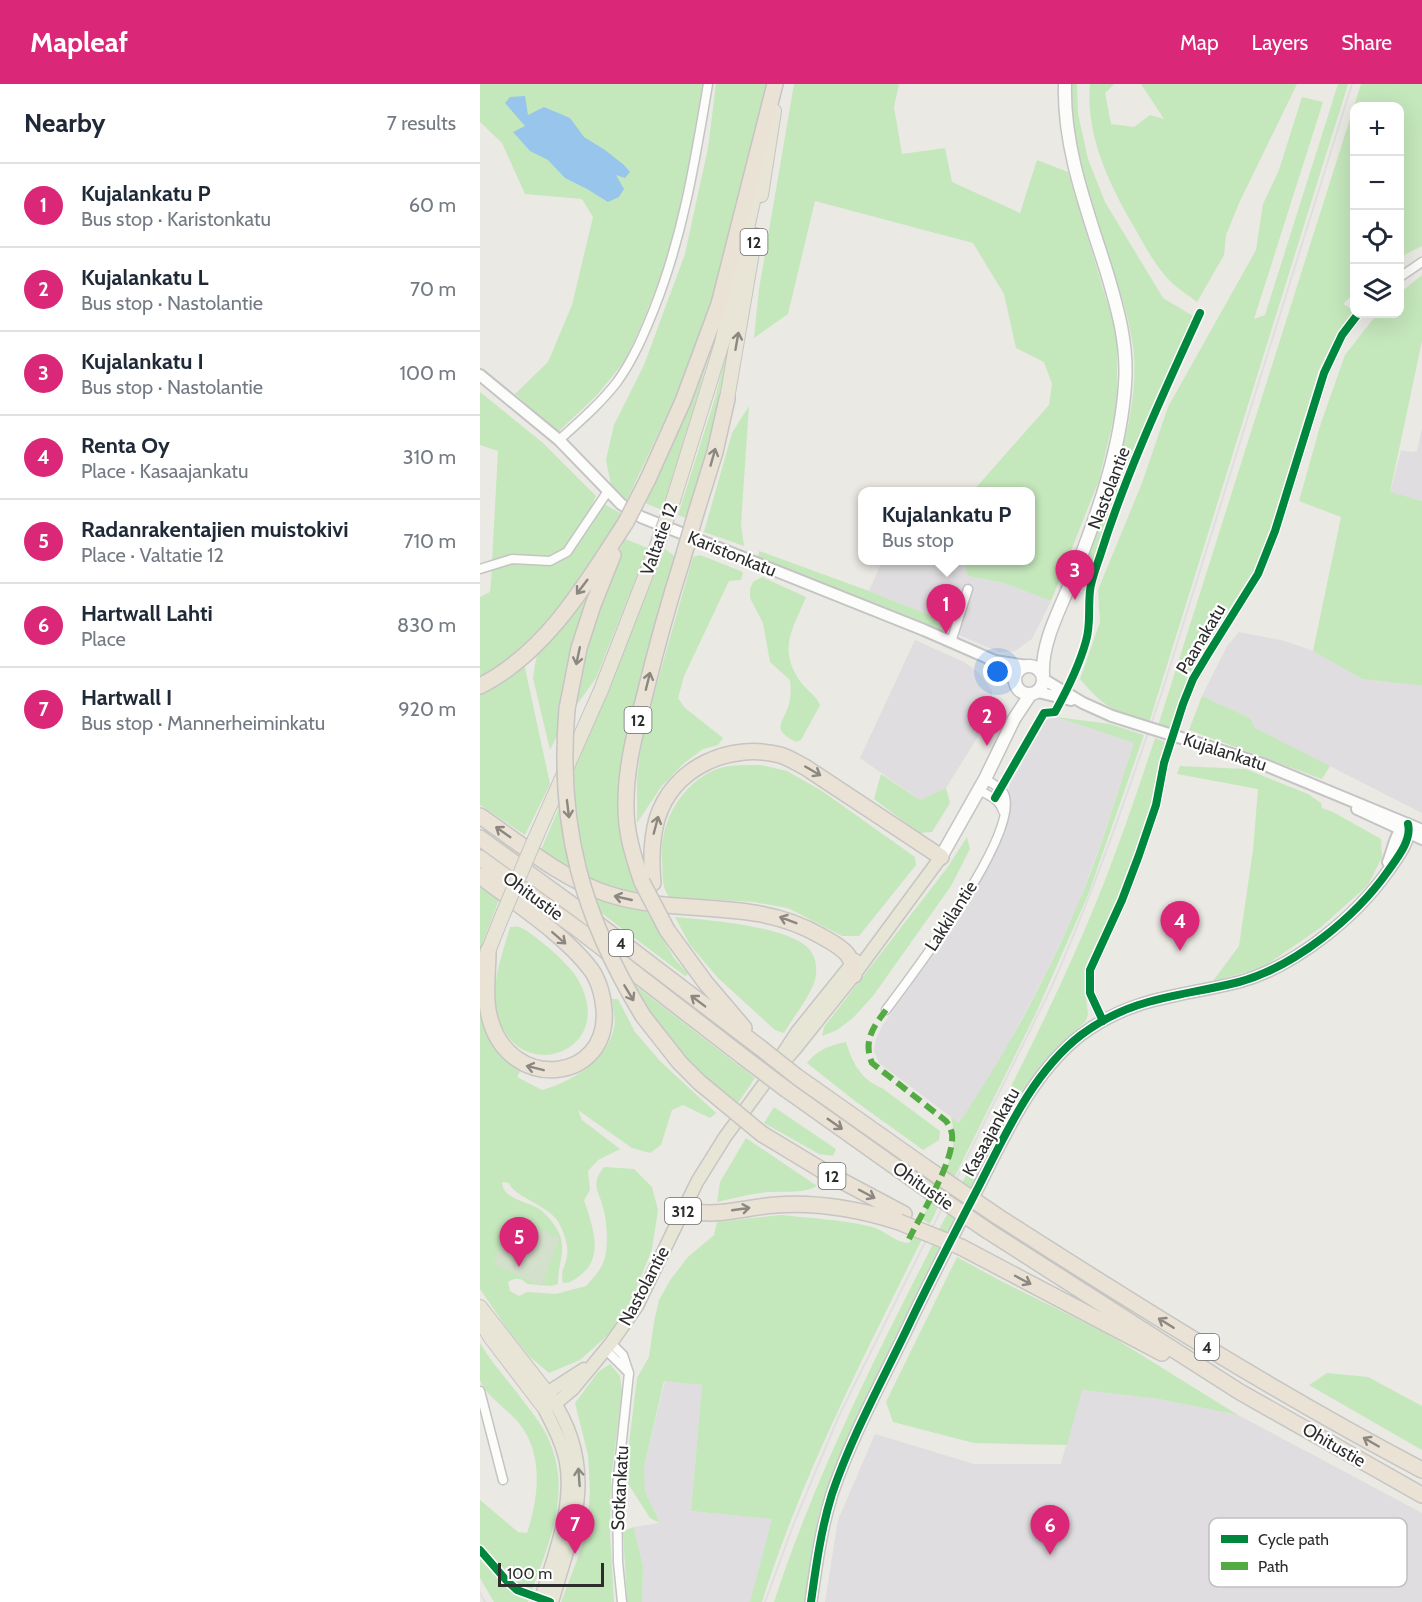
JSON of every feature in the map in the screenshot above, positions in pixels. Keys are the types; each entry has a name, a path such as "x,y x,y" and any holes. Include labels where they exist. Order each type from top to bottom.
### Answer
{"highway":[{"name":"12","path":"648,882 629,841 627,783 637,725 661,629 715,452 727,399 744,306 777,84"},
{"name":"12","path":"777,84 719,304 683,401 626,522 579,648 567,709 564,742 567,804 580,879 602,942 643,1016 680,1063 699,1082 762,1134 902,1218 1240,1392"},
{"name":"Valtatie 12","path":"480,974 503,914 604,680 672,504 722,343 777,84"},
{"path":"480,686 508,670 531,651 557,621 594,571 626,522"},
{"path":"762,1049 705,982 667,930 648,882 653,836 658,816 677,784 706,761 725,755 745,752 781,756 805,767 849,794 941,857"},
{"path":"480,816 585,886 635,901 739,910 777,916 806,927 830,941 848,955 853,970"},
{"name":"Ohitustie","path":"480,838 582,912 796,1076 997,1216 1269,1385 1422,1470"},
{"name":"Ohitustie","path":"480,858 579,930 787,1090 988,1231 1240,1392 1422,1495"},
{"path":"480,876 582,958 595,976 601,991 605,1015 598,1043 590,1053 572,1066 550,1070 539,1070 514,1058 502,1046 489,1018 488,951"},
{"path":"684,1209 700,1213 717,1213 773,1205 818,1204 902,1218"},
{"path":"480,1307 549,1401"},
{"path":"480,1320 527,1385 549,1401"}],"main road":[{"name":"Nastolantie","path":"1043,677 1042,667 1050,634 1086,543 1109,471 1118,434 1125,385 1124,337 1074,164 1064,102 1065,84"},
{"name":"Nastolantie","path":"1028,666 1050,634"},
{"path":"1028,666 1036,668 1043,677 1042,686 1025,689 1017,673 1028,666"},
{"name":"Nastolantie","path":"549,1401 595,1362 609,1346 637,1306 684,1209 725,1137 764,1084 795,1049 853,970 896,919 941,857 985,779 1014,719 1025,689"},
{"path":"540,1602 562,1524 568,1490 566,1461 549,1401"},
{"path":"549,1401 571,1432 578,1460 580,1483 577,1512 552,1602"}],"street":[{"path":"559,440 594,407 616,382 643,337 678,238 690,191 708,84"},
{"path":"1404,274 1422,262"},
{"name":"Paanakatu","path":"1103,1021 1090,993 1090,970 1122,900 1156,805 1166,756 1183,704 1193,679 1258,574 1275,531 1324,373 1342,335 1355,318"},
{"name":"Karistonkatu","path":"480,375 559,440 621,504 640,518 995,661 1028,666"},
{"path":"480,569 512,560 550,561 567,552 608,490"},
{"path":"951,642 968,589"},
{"name":"Karistonkatu","path":"995,661 1025,689"},
{"name":"Kujalankatu","path":"1043,677 1083,703 1112,716 1299,778 1406,829"},
{"name":"Kujalankatu","path":"1025,689 1083,703"},
{"path":"985,779 1003,791 1004,814"},
{"path":"979,790 995,798 1001,804 1004,814"},
{"name":"Lakkilantie","path":"886,1010 952,918 989,856 1004,814"},
{"path":"1406,829 1422,830"},
{"path":"1406,829 1422,839"},
{"name":"Kasaajankatu","path":"811,1602 821,1535 833,1491 861,1426 936,1269 1028,1095 1056,1059 1081,1036 1103,1021 1151,1000 1241,981 1280,965 1339,924 1374,889 1406,829"},
{"name":"Sotkankatu","path":"609,1346 629,1373 617,1487 621,1602"},
{"path":"480,1392 503,1480"}],"shaded area":[{"path":"1422,428 1422,501 1390,493 1401,450 1417,451"},
{"path":"880,565 964,565 968,576 1004,583 1051,601 1032,639 1015,651 999,652 961,636 947,622 869,591"},
{"path":"1239,632 1285,641 1313,651 1362,679 1422,685 1422,813 1255,728 1250,718 1202,696 1227,646"},
{"path":"915,640 964,662 979,673 992,690 992,705 984,727 946,788 920,800 860,758"},
{"path":"1056,717 1134,743 1076,910 1046,973 992,1075 959,1123 879,1063 874,1051 876,1039 882,1026 952,929 980,883 992,861 1009,806 1009,785 1046,720"},
{"path":"665,1381 702,1385 691,1511 773,1519 750,1602 642,1602 643,1567 634,1527 660,1523 645,1491 644,1467"},
{"path":"1081,1390 1159,1399 1238,1415 1422,1513 1422,1602 825,1602 838,1520 875,1434 974,1464 1061,1464"}],"green space":[{"path":"480,84 704,84 688,179 677,225 661,276 640,328 624,362 596,396 558,432 515,394 548,362 572,305 593,217 582,199 525,194 502,143 480,122"},
{"path":"716,84 766,84 731,239 703,327 679,389 627,500 611,485 606,460 614,425 644,365 685,254 708,148"},
{"path":"794,84 899,84 894,107 902,154 945,148 952,182 1020,213 1037,160 1068,172 1117,335 1117,404 1099,480 1051,601 1004,583 968,576 964,565 1035,565 1035,487 977,487 1049,405 1052,384 1044,362 1016,348 1004,294 973,243 815,201 788,314 754,338 759,289"},
{"path":"1069,84 1077,84 1078,114 1088,159 1105,202 1163,298 1193,316 1110,511 1089,580 1081,579 1120,461 1133,397 1134,368 1132,340 1124,304 1081,172 1073,128"},
{"path":"1090,84 1114,84 1105,93 1111,124 1134,127 1150,115 1164,119 1141,84 1297,84 1239,203 1226,235 1224,255 1197,302 1174,285 1161,271 1148,252 1109,180 1096,143 1092,123"},
{"path":"1338,84 1348,84 1149,723 1110,707 1080,679 1100,622 1098,590 1142,483 1168,407 1256,250 1263,204 1279,170 1302,97 1323,102 1254,319 1265,315"},
{"path":"1361,84 1422,84 1422,246 1404,255 1404,102 1355,102"},
{"path":"1350,119 1350,297 1343,304 1350,308 1350,316 1319,369 1272,524 1255,568 1188,675 1170,729 1158,726"},
{"path":"1422,275 1422,341 1390,492 1422,501 1422,685 1362,679 1313,651 1341,517 1299,501 1321,423 1345,355 1374,318 1404,318 1404,290"},
{"path":"735,317 718,421 689,519 678,515 715,398"},
{"path":"717,326 662,510 645,503 686,409"},
{"path":"480,392 543,443 596,496 585,520 564,550 549,557 511,556 492,563 498,451 480,445"},
{"path":"749,406 741,524 744,546 704,532 732,433"},
{"path":"604,504 622,514 577,582 542,626 522,646 502,663 480,677 480,597 490,592 492,569 513,562 568,555 591,526"},
{"path":"625,539 648,548 596,678 573,710 580,667 600,595"},
{"path":"665,549 677,558 623,774 643,895 621,892 585,877 570,781"},
{"path":"759,551 947,622 943,632 758,558"},
{"path":"700,555 743,572 741,580 729,581 684,676 678,698 685,708 723,738 718,745 703,749 683,764 661,787 637,823 637,780 642,736 693,557"},
{"path":"605,564 560,730 550,750 533,678 539,649"},
{"path":"762,577 806,597 790,638 789,658 799,680 820,705 801,740 796,742 783,733 780,726 790,701 790,680 770,662 763,623 750,598 753,582"},
{"path":"524,663 550,784 525,835 480,805 480,693"},
{"path":"1202,696 1250,718 1255,728 1330,766 1322,779 1189,730"},
{"path":"1056,717 1110,724 1144,735 1088,895 1036,1013 954,1178 945,1172 953,1149 954,1132 951,1117 959,1123 976,1098 1022,1020 1050,966 1092,870 1134,743"},
{"path":"1155,738 1165,742 1148,814 1119,897 1087,962 1085,989 1088,1014 1086,1021 1055,1049 1019,1095 970,1188 962,1183 1039,1030 1082,936 1121,838"},
{"path":"761,765 787,771 822,791 915,857 916,865 859,936 842,936 788,908 753,902 669,897 666,893 662,848 664,834 667,822 680,798 699,779 716,769"},
{"path":"1180,766 1246,769 1308,794 1321,803 1322,808 1381,839 1382,857 1368,885 1320,928 1262,968 1213,981 1239,946 1253,850 1258,789 1177,774"},
{"path":"881,774 920,800 946,788 950,803 932,832 919,833 874,799"},
{"path":"562,801 573,872 541,850"},
{"path":"967,837 970,849 951,886 873,996 853,1018 837,1030 822,1036 824,1027 947,868"},
{"path":"480,883 500,897 480,950"},
{"path":"593,897 647,912 674,958 688,974 685,976 596,909"},
{"path":"675,917 749,926 770,931 788,936 803,944 812,953 816,966 813,986 784,1033 775,1030 718,978 690,945"},
{"path":"510,927 523,928 559,957 576,976 587,1006 585,1028 573,1045 555,1054 535,1054 516,1045 501,1025 495,986"},
{"path":"636,986 755,1078 736,1106 694,1067 663,1033 650,1016"},
{"path":"612,999 618,999 635,1032 660,1061 716,1113 710,1118 683,1105 672,1110 661,1145 650,1153 632,1148 578,1110 582,1120 620,1149 598,1160 588,1171 590,1190 584,1200 595,1247 590,1264 584,1272 569,1282 563,1283 562,1275 567,1247 557,1220 545,1209 516,1192 509,1183 502,1182 507,1193 512,1197 545,1213 556,1227 562,1246 558,1284 551,1286 527,1284 518,1279 508,1282 510,1291 519,1296 527,1292 556,1294 586,1286 600,1269 606,1251 607,1230 596,1184 604,1167 634,1169 652,1187 658,1210 652,1249 633,1297 610,1333 580,1360 549,1373 530,1357 480,1289 480,1019 483,1006 500,1051 508,1062 521,1070 517,1077 542,1090 576,1076 596,1060 604,1050 614,1028"},
{"path":"846,1042 854,1063 863,1075 940,1131 939,1140 923,1150 807,1063 824,1049"},
{"path":"774,1107 836,1149 833,1156 819,1154 764,1123"},
{"path":"746,1138 817,1186 797,1191 760,1193 717,1202 720,1182"},
{"path":"930,1201 938,1207 930,1224 922,1219"},
{"path":"948,1213 956,1218 948,1234 939,1229"},
{"path":"781,1215 865,1225 904,1243 909,1243 914,1233 923,1237 835,1416 796,1508 762,1602 750,1602 772,1519 691,1511 702,1385 664,1381 644,1467 645,1491 660,1523 650,1518 627,1482 628,1452 637,1378 649,1357 659,1300 671,1279 688,1257 714,1235 717,1222"},
{"path":"513,1218 560,1238 541,1286 493,1264"},
{"path":"934,1242 942,1246 874,1383 827,1490 819,1513 805,1602 774,1602 808,1509 847,1419"},
{"path":"957,1257 1106,1333 1238,1415 1159,1399 1082,1390 1067,1445 974,1443 893,1422 886,1402"},
{"path":"480,1343 543,1428 557,1465 559,1485 554,1525 528,1602 494,1602 480,1578 480,1500 518,1532 527,1533 534,1505 537,1476 532,1447 526,1434 518,1422 492,1397 480,1380"},
{"path":"610,1364 620,1376 622,1392 611,1480 610,1534 614,1602 561,1602 582,1547 590,1491 588,1455 575,1403 598,1372"},
{"path":"1327,1373 1368,1377 1422,1406 1422,1450 1309,1385"},
{"path":"634,1527 643,1567 642,1602 627,1602 623,1531"}],"water":[{"path":"525,96 528,115 544,107 570,118 584,137 624,165 630,172 625,178 616,175 624,189 619,197 608,202 565,178 548,160 530,151 513,132 525,126 505,103 510,97"}],"railway":[{"path":"765,1602 794,1523 838,1418 1051,988 1096,878 1162,692 1352,84"},
{"path":"480,1593 485,1602"}],"marked path":[{"path":"886,1010 873,1028 869,1041 869,1055 872,1063 946,1121 952,1134 952,1145 943,1172 909,1239"}],"cycle path":[{"path":"995,798 1044,713 1055,712 1068,687 1088,635 1091,583 1110,525 1146,433 1200,313"},
{"path":"1103,1021 1090,993 1090,970 1122,900 1139,855 1156,805 1164,763 1183,704 1193,679 1258,574 1275,531 1324,373 1342,335 1355,318"},
{"path":"811,1602 828,1507 857,1432 1000,1145 1035,1085 1064,1050 1081,1035 1119,1012 1157,1000 1239,982 1260,975 1302,953 1341,923 1374,889 1403,849 1408,836 1408,824"},
{"path":"480,1550 517,1590 550,1602"}],"place":[{"name":"Kujalankatu I","path":"1075,600"},
{"name":"Kujalankatu P","path":"946,634"},
{"name":"Kujalankatu L","path":"987,746"},
{"name":"Renta Oy","path":"1180,951"},
{"name":"Radanrakentajien muistokivi","path":"519,1267"},
{"name":"Hartwall I","path":"575,1554"},
{"name":"Hartwall Lahti","path":"1050,1555"}]}
